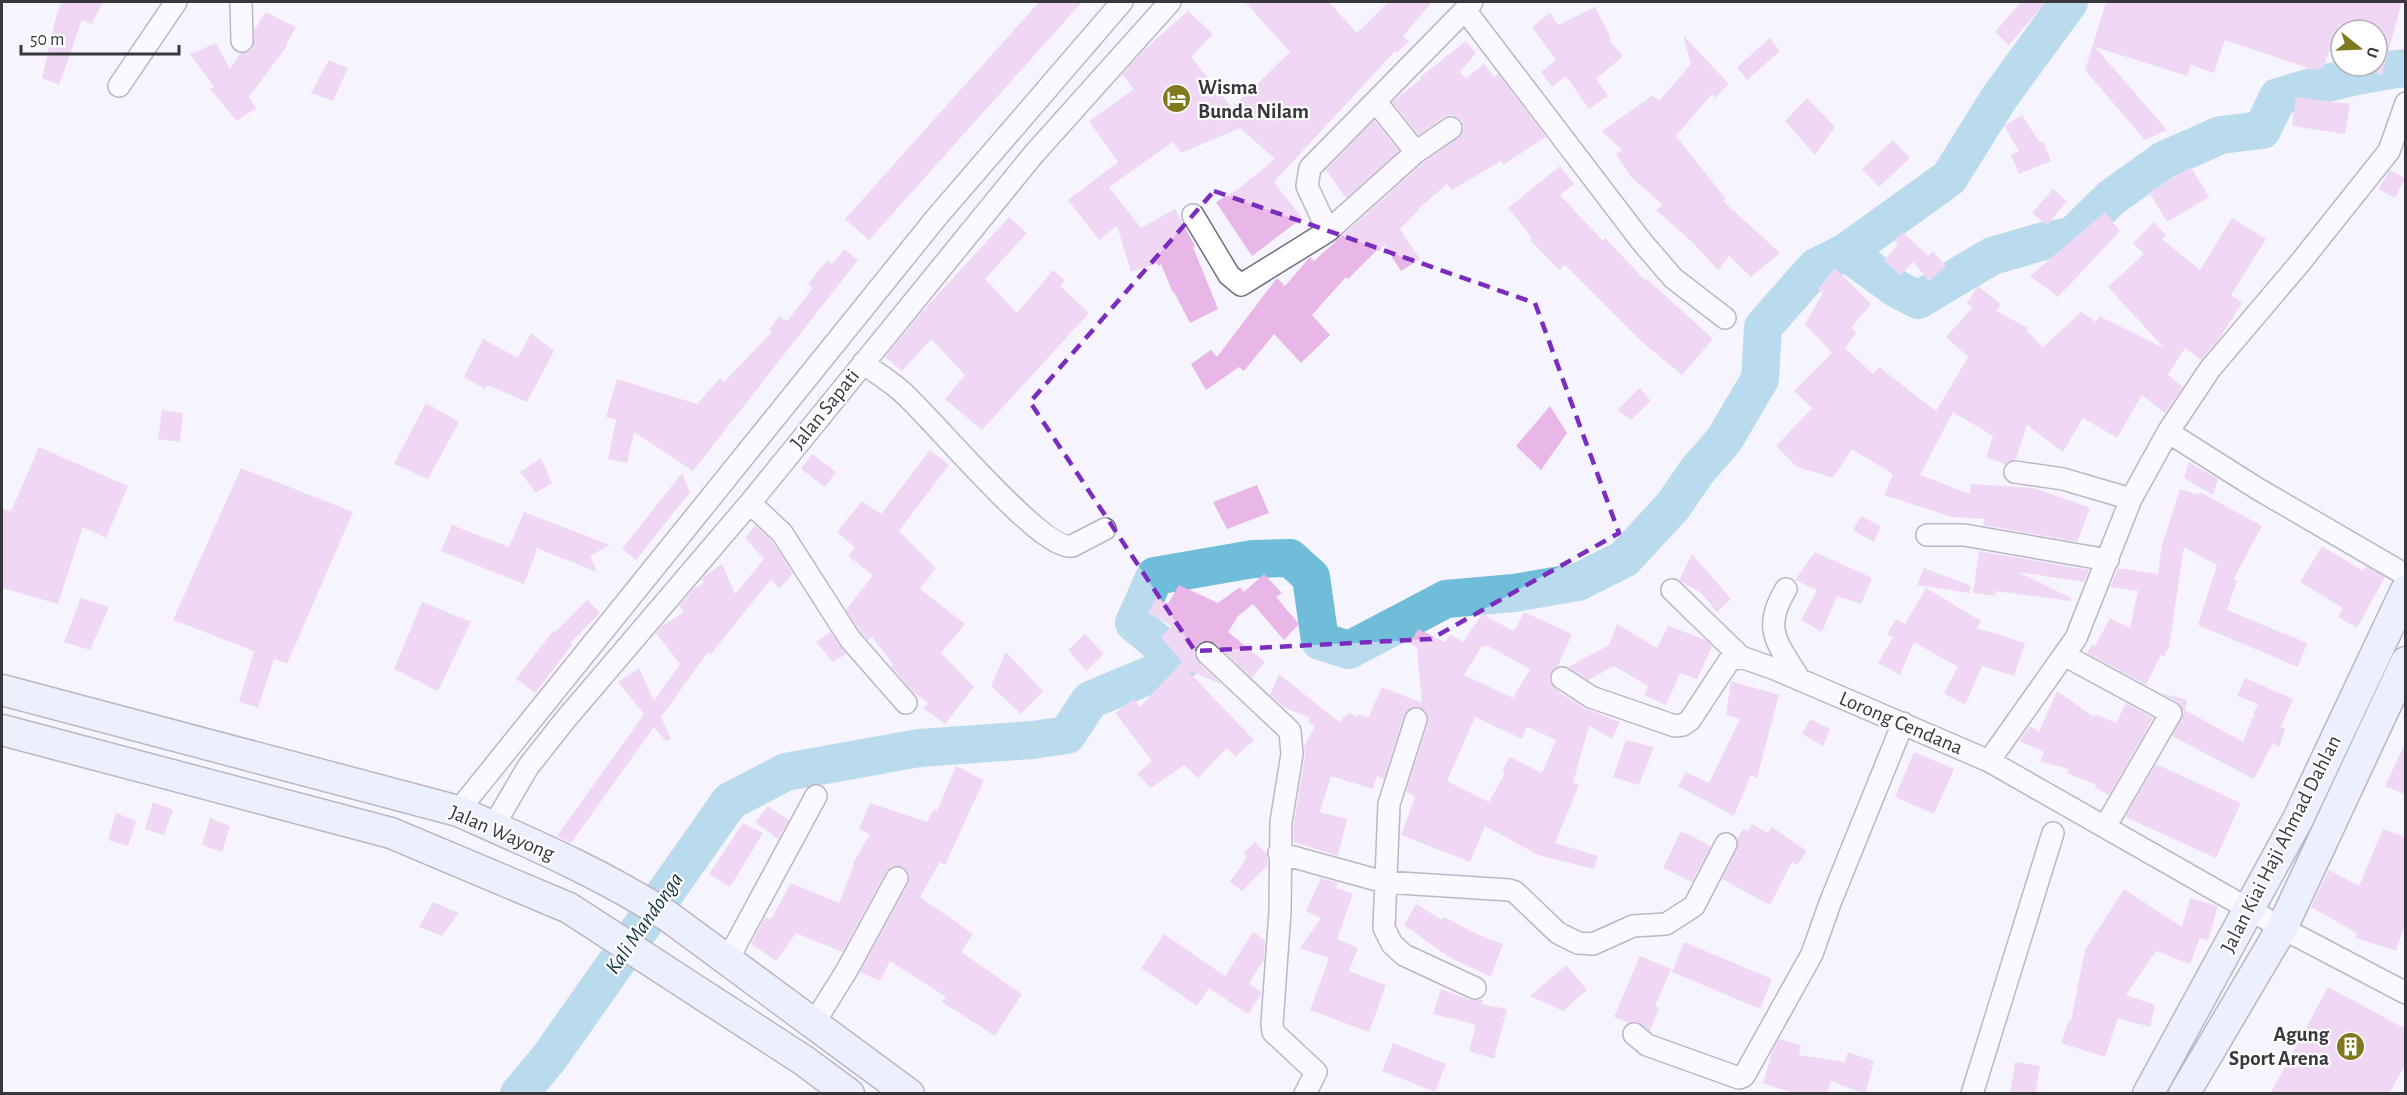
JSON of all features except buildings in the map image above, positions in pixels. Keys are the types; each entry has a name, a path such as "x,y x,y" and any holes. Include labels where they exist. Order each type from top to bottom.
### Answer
{"main road":[{"name":"Jalan Kiai Haji Ahmad Dahlan","path":"2148,1094 2298,819 2406,590"},
{"name":"Jalan Kiai Haji Ahmad Dahlan","path":"2184,1094 2282,928 2406,662"},
{"name":"Jalan Wayong","path":"2,690 458,811 494,827 628,890 728,959 909,1094"},
{"name":"Jalan Wayong","path":"2,730 391,833 568,908 803,1060 849,1094"}],"street":[{"path":"119,86 176,2"},
{"path":"241,2 242,41"},
{"name":"Jalan Sapati","path":"458,811 936,218 1122,2"},
{"name":"Jalan Sapati","path":"494,827 528,767 565,720 750,503 1033,155 1170,2"},
{"path":"1328,231 1307,186 1310,168 1469,6 1642,242 1673,278 1725,318"},
{"path":"1376,102 1416,152"},
{"path":"1989,761 2076,638 2131,499 2168,432 2210,369 2299,264 2388,151 2406,103"},
{"path":"1193,214 1229,275 1241,285 1328,231 1416,152 1451,128"},
{"path":"936,218 962,241"},
{"path":"862,363 901,391 965,459 1056,544 1072,546 1104,529"},
{"path":"2168,432 2258,489 2406,575"},
{"path":"2015,472 2063,480 2131,499"},
{"path":"750,503 782,533 850,639 906,703"},
{"path":"1927,535 1964,535 2108,560"},
{"path":"1786,589 1776,606 1772,621 1775,638 1800,680"},
{"path":"1562,678 1591,697 1674,726 1690,720 1726,664 1741,657 1672,590"},
{"path":"1207,653 1290,731 1292,754 1281,822 1279,853 1280,910 1273,1032 1316,1072 1305,1094"},
{"path":"2064,655 2171,713 2105,827"},
{"name":"Lorong Cendana","path":"1741,657 1989,761 2282,928 2406,993"},
{"path":"1416,719 1389,804 1384,882 1384,928 1392,944 1404,956 1475,987"},
{"path":"1634,1034 1647,1045 1668,1054 1739,1078 1744,1076 1812,954 1834,893 1903,723"},
{"path":"728,959 816,796"},
{"path":"1972,1094 2053,833"},
{"path":"1279,853 1384,882 1509,890 1515,892 1558,933 1578,943 1593,944 1633,926 1666,924 1694,906 1726,844"},
{"path":"814,1023 847,970 897,878"}],"highlighted area":[{"path":"1214,191 1535,303 1619,533 1431,639 1195,651 1030,402"}],"waterway":[{"path":"1846,252 1949,178 1999,98 2069,2"},
{"name":"Kali Mandonga","path":"519,1094 549,1058 730,801 786,772 919,748 1033,740 1067,735 1090,700 1181,662 1134,623 1155,576 1253,559 1290,558 1311,577 1320,641 1349,650 1446,599 1514,593 1578,582 1624,559 1673,506 1697,471 1724,440 1760,379 1763,327 1816,267 1846,252 1897,289 1918,300 1992,256 2044,241 2072,236 2111,198 2164,160 2221,135 2262,130 2278,97 2341,80 2406,68"}],"place":[{"name":"Wisma Bunda Nilam","path":"1177,99"},
{"name":"Agung Sport Arena","path":"2350,1046"}]}
